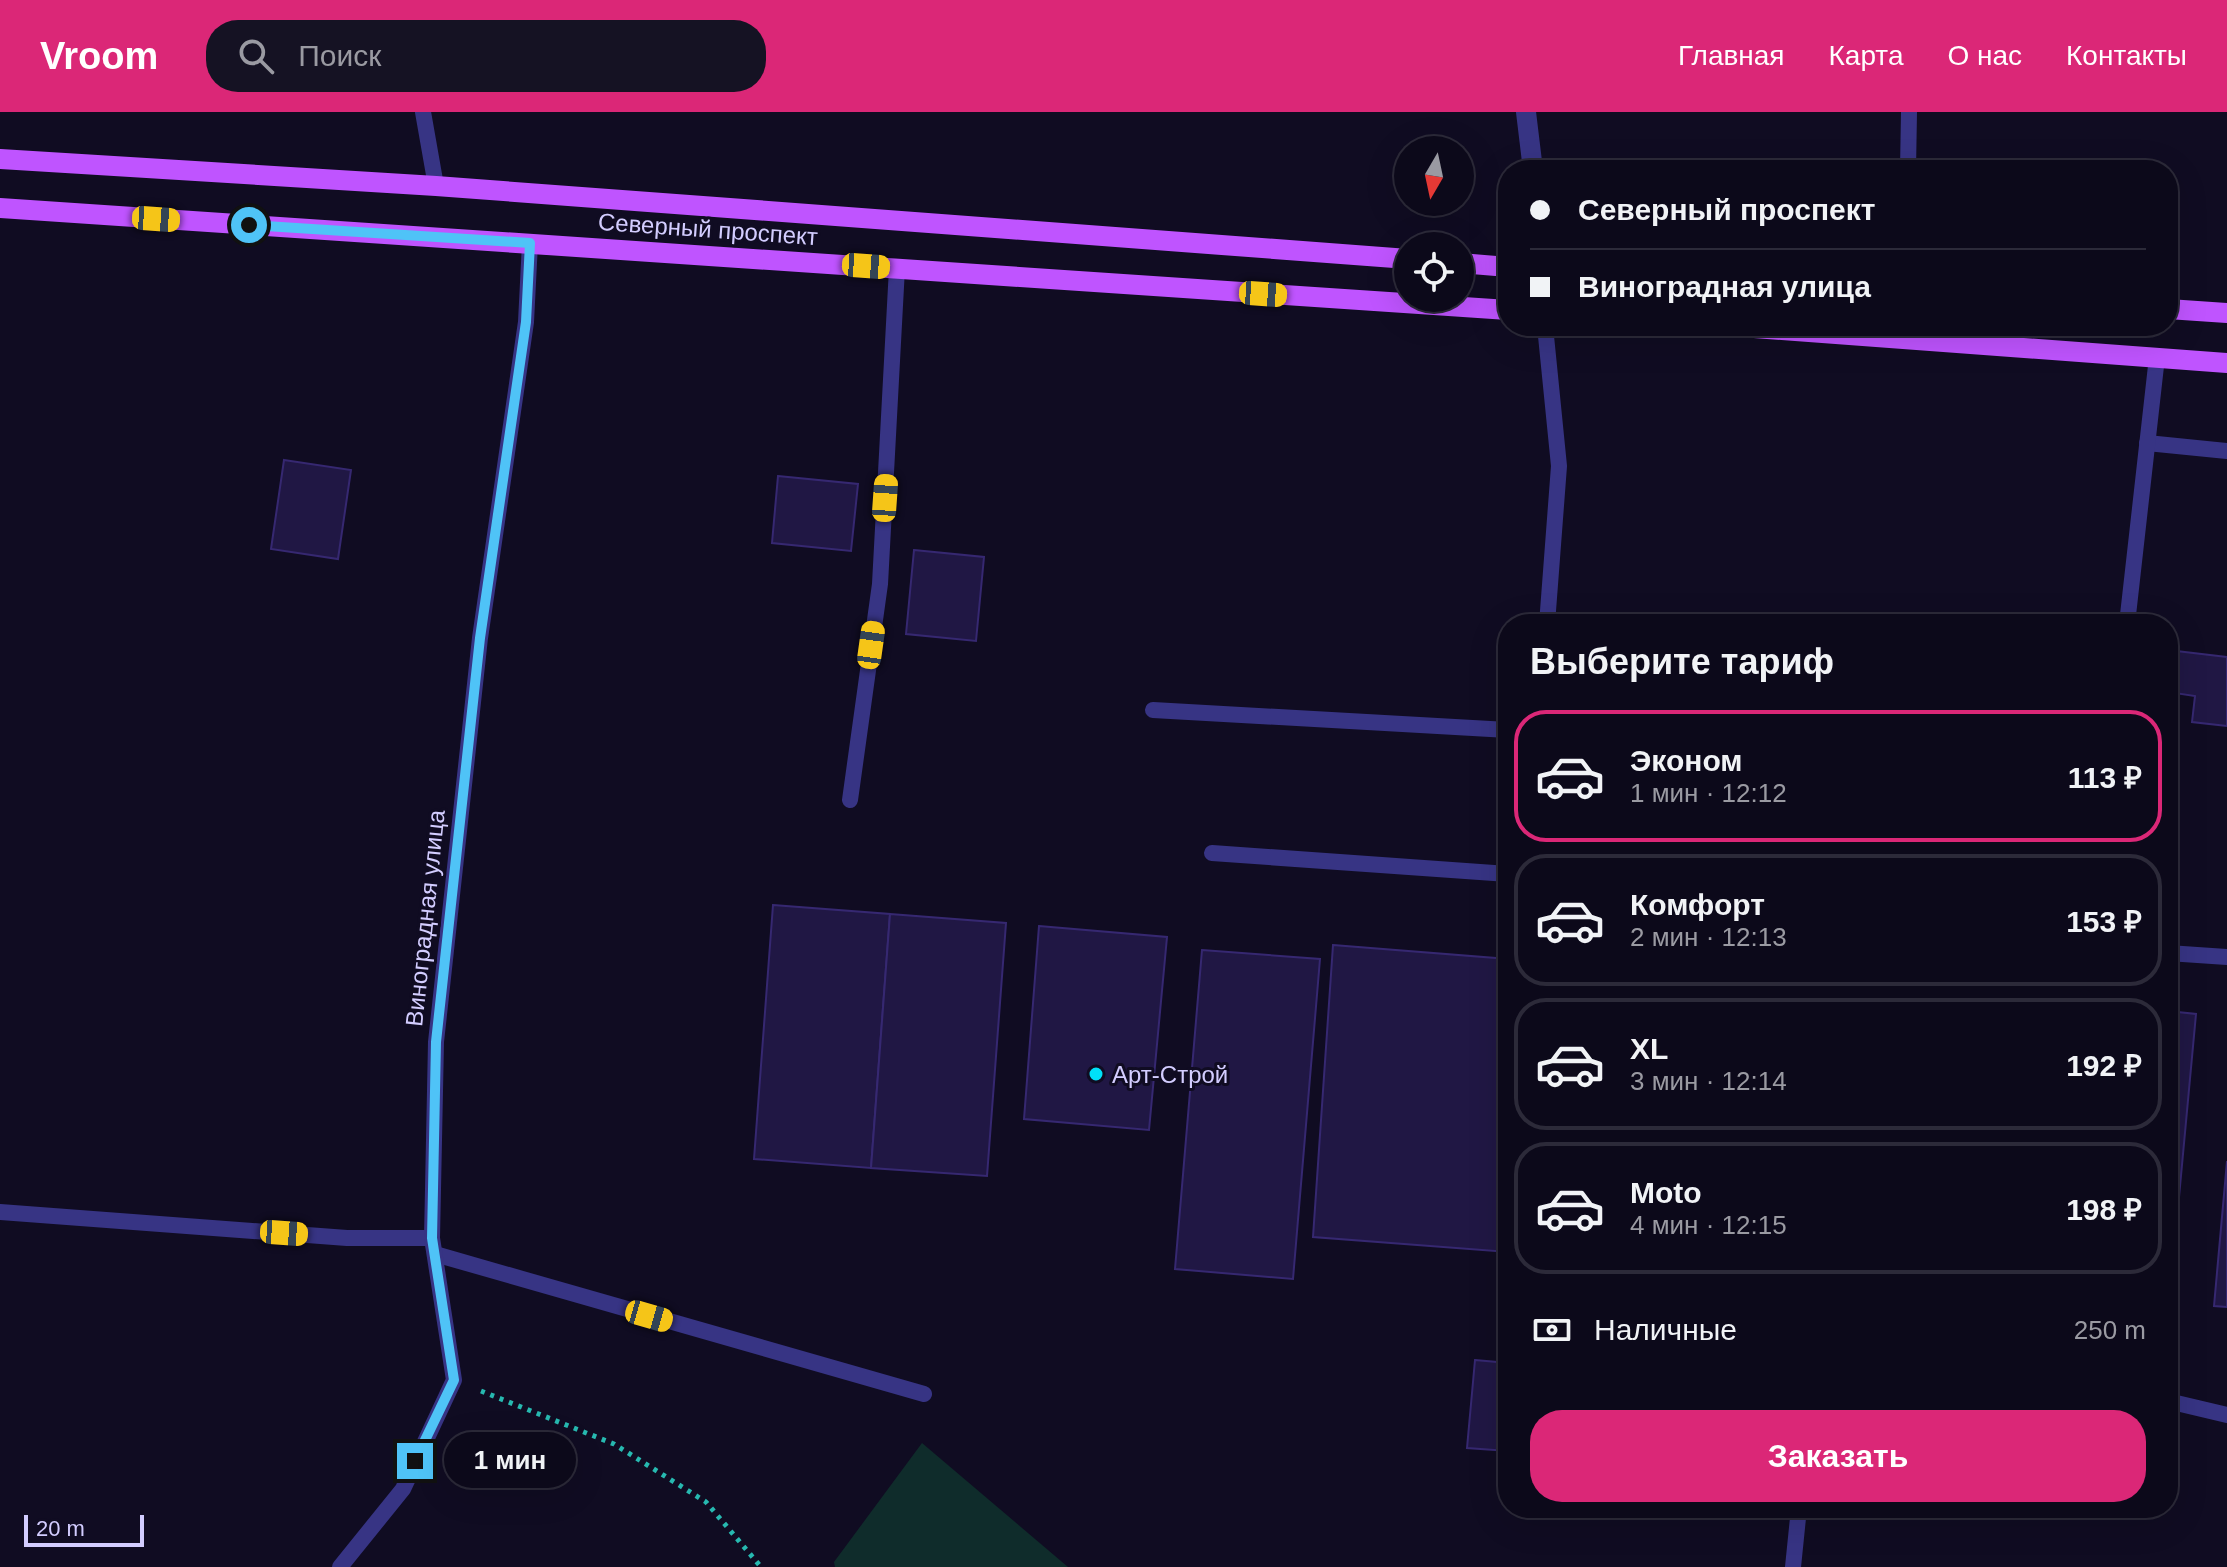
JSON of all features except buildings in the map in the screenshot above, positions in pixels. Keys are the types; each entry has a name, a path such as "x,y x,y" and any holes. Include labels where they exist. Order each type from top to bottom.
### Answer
{"main road":[{"name":"Северный проспект","path":"0,159 436,186 1394,258"},
{"name":"Северный проспект","path":"0,208 1498,309"},
{"path":"1474,264 1498,266"},
{"path":"2178,310 2227,313"},
{"path":"1866,336 2227,363"}],"street":[{"path":"1526,112 1532,160"}],"lane":[{"path":"423,112 436,186"},
{"path":"1908,160 1909,112"},
{"name":"Виноградная улица","path":"454,1380 434,1246 436,1042 480,638 526,322 530,243"},
{"path":"850,800 880,584 897,268"},
{"path":"1546,336 1559,466 1548,614"},
{"path":"2128,614 2157,357"},
{"path":"2147,443 2227,451"},
{"path":"1153,710 1498,729"},
{"path":"1212,853 1498,873"},
{"path":"2178,954 2227,957"},
{"path":"0,1212 434,1246 924,1394"},
{"path":"340,1567 403,1489 454,1380"},
{"path":"2178,1403 2227,1415"},
{"path":"1793,1567 1798,1518"}],"path":[{"path":"454,1380 614,1444 706,1502 761,1567"}],"green space":[{"path":"922,1443 1068,1567 835,1567 834,1562"}],"place":[{"name":"Арт-Строй","path":"1096,1074"}],"route":[{"path":"249,225 530,243 526,322 480,638 436,1042 432,1238 454,1380 415,1461"}]}
